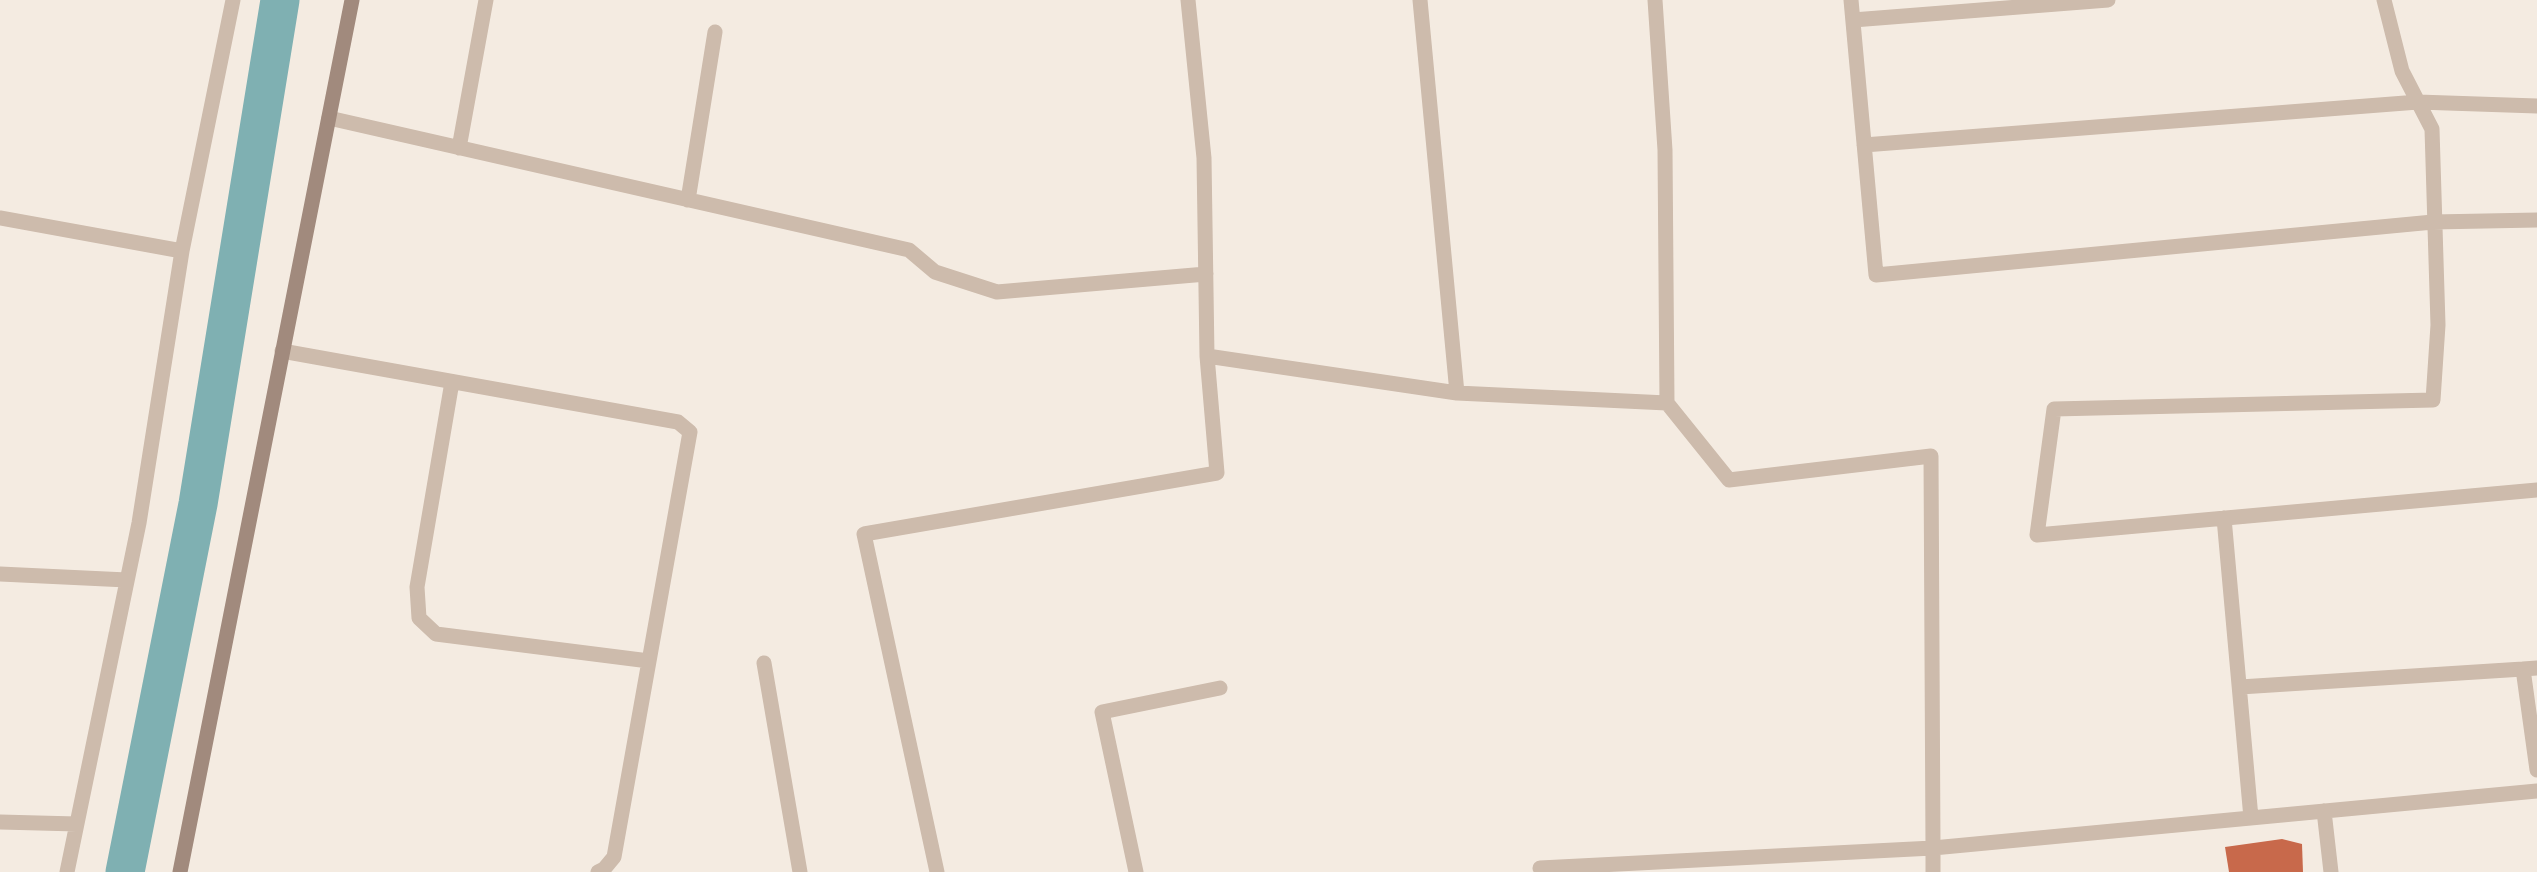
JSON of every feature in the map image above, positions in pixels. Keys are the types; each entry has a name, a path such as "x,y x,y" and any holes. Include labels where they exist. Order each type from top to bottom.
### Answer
{"street":[{"path":"67,872 139,523 182,251 233,0"},
{"path":"180,872 352,0"},
{"path":"459,148 486,0"},
{"path":"937,872 864,534 1217,473 1207,356 1204,159 1188,0"},
{"path":"1420,0 1457,393"},
{"path":"1655,0 1665,150 1667,403 1729,480 1931,456 1933,872"},
{"path":"1851,0 1876,275 2433,222 2537,220"},
{"path":"1853,20 2108,0"},
{"path":"2384,0 2402,71 2432,129 2433,222 2438,325 2433,400 2054,410 2037,535 2537,490"},
{"path":"688,200 715,32"},
{"path":"1864,145 2418,102 2537,106"},
{"path":"329,118 909,250 935,272 997,292 1206,274"},
{"path":"0,218 182,251"},
{"path":"282,351 678,422 690,432 614,858 598,872"},
{"path":"1207,356 1457,393 1667,403"},
{"path":"452,382 417,587 418,618 436,634 649,661"},
{"path":"2224,518 2251,818"},
{"path":"0,574 127,580"},
{"path":"764,663 800,872"},
{"path":"2240,687 2530,668 2537,770"},
{"path":"1136,872 1102,712 1220,688"},
{"path":"1540,868 1933,848 2537,791"},
{"path":"2324,811 2331,872"},
{"path":"0,822 77,824"}],"building":[{"path":"2282,839 2302,844 2303,872 2229,872 2225,847"}],"waterway":[{"path":"125,872 198,504 280,0"}]}
